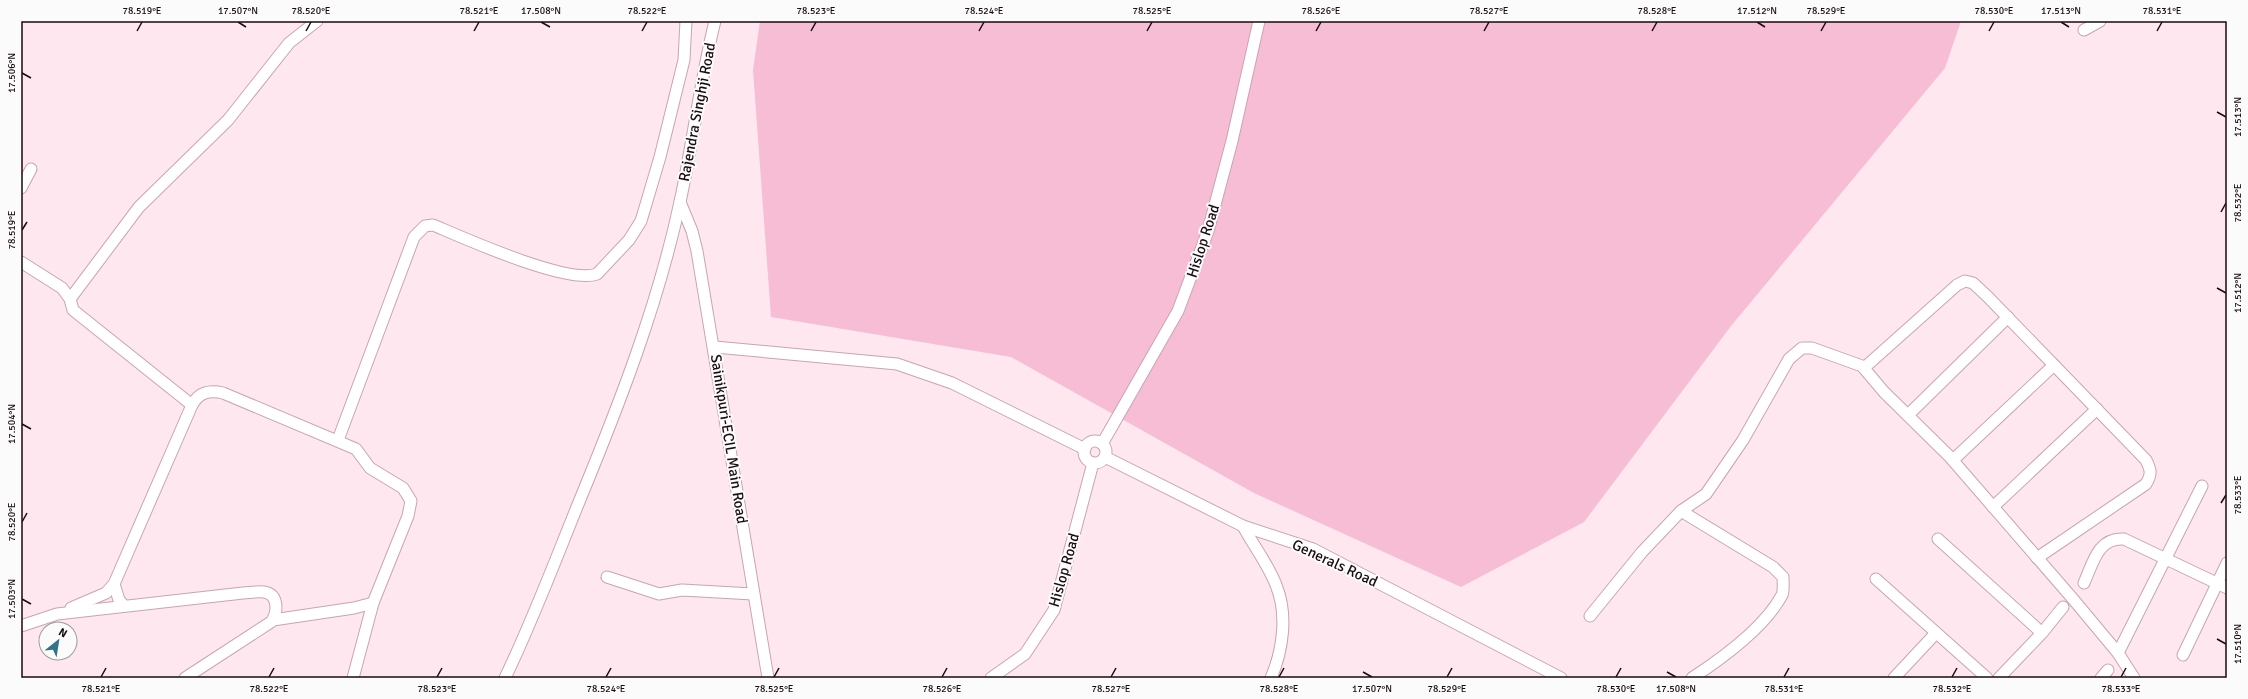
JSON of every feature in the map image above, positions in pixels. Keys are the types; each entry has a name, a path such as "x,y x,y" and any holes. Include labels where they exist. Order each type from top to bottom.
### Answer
{"street":[{"path":"70,299 138,207 228,120 289,43 317,21"},
{"path":"338,440 414,237 425,226 433,225 477,244 529,263 577,276 590,277 597,274 629,240 641,221 660,157 684,60 686,21"},
{"name":"Rajendra Singhji Road","path":"505,678 522,642 598,458 647,318 680,202 700,90 715,21"},
{"name":"Hislop Road","path":"1102,444 1178,311 1208,231 1259,21"},
{"path":"2084,30 2100,21"},
{"path":"21,188 31,169"},
{"name":"Sainikpuri-ECIL Main Road","path":"680,202 698,251 715,347 753,594 768,678"},
{"path":"21,262 59,286 70,299 73,310 78,315 192,405"},
{"path":"1864,368 1957,285 1965,281 1973,283 2008,317 2146,460 2151,469 2151,476 2146,484 2037,558"},
{"path":"1908,415 2008,317"},
{"path":"715,347 897,364 952,383 1085,449"},
{"path":"1590,616 1642,552 1681,511 1706,494 1743,440 1772,386 1794,354 1802,348 1812,348 1852,361 1864,368 1884,392 1953,460 2118,653 2134,678"},
{"path":"1953,460 2054,365"},
{"path":"21,626 95,599 106,593 114,584 192,405 196,398 206,392 223,393 338,440 356,449 370,468 403,488 411,501 411,507 396,549 373,603 352,678"},
{"path":"1993,507 2097,409"},
{"path":"1092,442 1102,444 1106,450 1105,457 1100,462 1093,462 1086,458 1085,449 1092,442"},
{"name":"Generals Road","path":"1105,457 1243,526 1313,549 1561,678"},
{"name":"Hislop Road","path":"991,678 1026,654 1054,610 1093,462"},
{"path":"2118,653 2202,486"},
{"path":"1681,511 1773,567 1783,577 1783,594 1760,622 1722,658 1692,678"},
{"path":"1243,526 1269,571 1281,600 1283,625 1281,642 1277,664 1271,678"},
{"path":"2084,583 2102,546 2113,538 2124,539 2222,585"},
{"path":"1938,539 2042,633"},
{"path":"2183,655 2222,585 2227,563"},
{"path":"607,577 660,594 682,590 753,594"},
{"path":"1876,579 1988,678"},
{"path":"114,584 119,600 124,606"},
{"path":"57,614 267,592 274,597 276,603 275,616 273,620"},
{"path":"184,678 251,637 273,620 354,608 373,603"},
{"path":"1999,678 2042,633 2063,606"},
{"path":"1894,678 1936,633"}],"shaded area":[{"path":"760,21 1961,21 1945,68 1731,326 1584,522 1461,587 1254,493 1011,357 771,317 753,70"}]}
